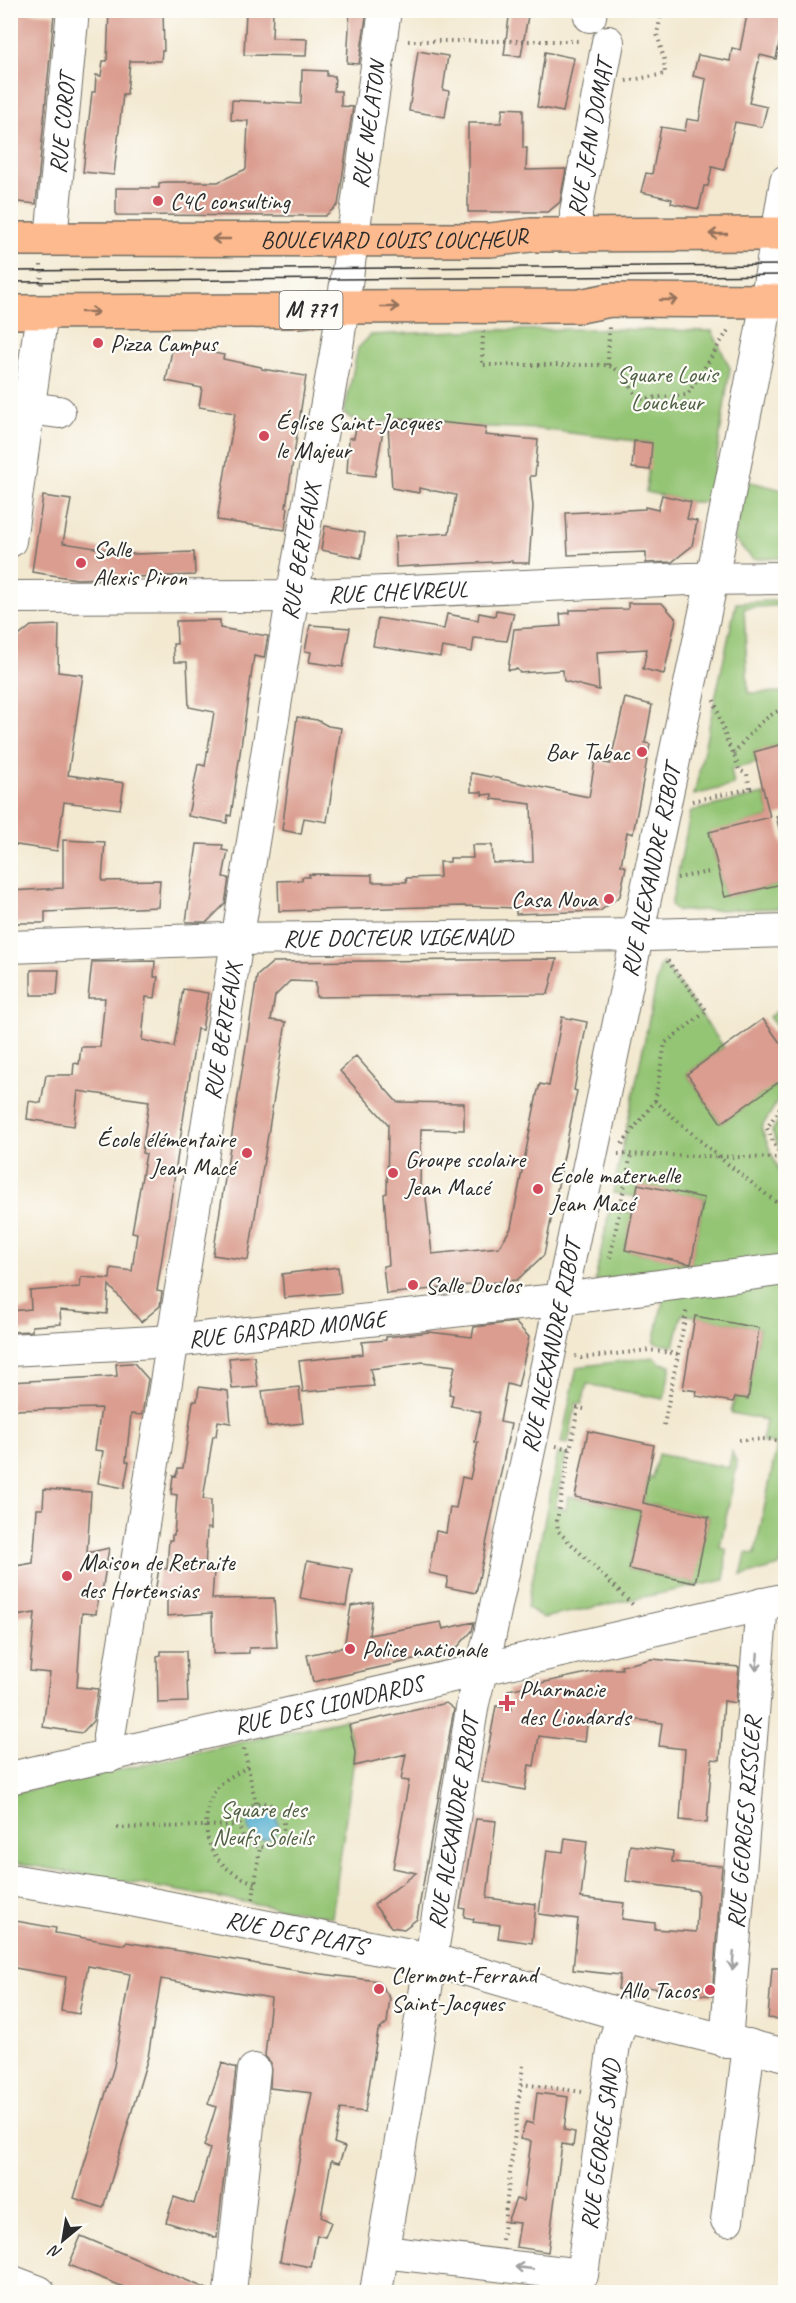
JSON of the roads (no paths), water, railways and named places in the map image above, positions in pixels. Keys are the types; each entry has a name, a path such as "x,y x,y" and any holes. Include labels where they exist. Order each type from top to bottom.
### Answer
{"main road":[{"name":"BOULEVARD LOUIS LOUCHEUR","path":"10,240 46,252 351,241 490,240 531,235 781,234"},
{"name":"M 771","path":"31,305 297,311 342,307 580,306 610,300 776,300"}],"street":[{"name":"RUE COROT","path":"46,252 73,10"},
{"name":"RUE NÉLATON","path":"342,307 385,10"},
{"name":"RUE JEAN DOMAT","path":"576,236 576,212 608,42"},
{"name":"RUE ALEXANDRE RIBOT","path":"376,2292 473,1703 561,1299 650,935 663,807 776,300 786,181"},
{"path":"10,540 29,408 31,305"},
{"name":"RUE BERTEAUX","path":"110,1756 109,1736 293,596 342,307"},
{"path":"29,408 59,412"},
{"name":"RUE CHEVREUL","path":"10,597 293,596 786,578"},
{"name":"RUE DOCTEUR VIGENAUD","path":"10,947 239,939 650,935 786,931"},
{"name":"RUE GASPARD MONGE","path":"10,1350 173,1341 561,1299 786,1269"},
{"name":"RUE DES LIONDARDS","path":"10,1778 779,1596"},
{"name":"RUE GEORGES RISSLER","path":"727,2220 737,2044 779,1596"},
{"name":"RUE DES PLATS","path":"10,1880 116,1897 430,1959 623,2015 786,2055"},
{"name":"RUE GEORGE SAND","path":"383,2252 582,2275 614,2044 623,2015"},
{"path":"230,2292 254,2070"},
{"path":"10,2281 39,2292"}],"water":[{"path":"263,1810 274,1814 278,1825 274,1836 263,1840 252,1836 248,1825 252,1814"}],"tram line":[{"path":"10,271 786,265"},
{"path":"10,282 786,275"}],"place":[{"name":"C4C consulting","path":"158,201"},
{"name":"Pizza Campus","path":"98,343"},
{"name":"Église Saint-Jacques le Majeur","path":"264,436"},
{"name":"Salle Alexis Piron","path":"81,563"},
{"name":"Bar Tabac","path":"642,752"},
{"name":"Casa Nova","path":"609,899"},
{"name":"École élémentaire Jean Macé","path":"247,1153"},
{"name":"Groupe scolaire Jean Macé","path":"393,1173"},
{"name":"École maternelle Jean Macé","path":"538,1189"},
{"name":"Salle Duclos","path":"413,1285"},
{"name":"Maison de Retraite des Hortensias","path":"67,1576"},
{"name":"Police nationale","path":"350,1649"},
{"name":"Pharmacie des Liondards","path":"507,1703"},
{"name":"Clermont-Ferrand Saint-Jacques","path":"379,1989"},
{"name":"Allo Tacos","path":"710,1990"}],"park label":[{"name":"Square Louis Loucheur","path":"667,388"},
{"name":"Square des Neufs Soleils","path":"263,1823"}]}
